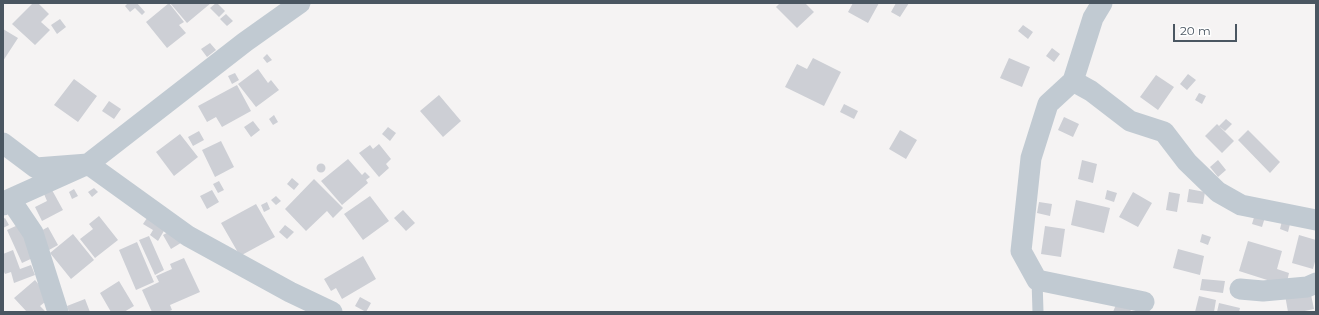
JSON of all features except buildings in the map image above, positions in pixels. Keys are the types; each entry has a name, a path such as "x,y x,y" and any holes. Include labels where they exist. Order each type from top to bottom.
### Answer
{"street":[{"path":"58,312 33,233 7,202 88,164 245,42 300,3"},
{"path":"1102,3 1093,18 1073,81 1048,104 1031,158 1021,251 1037,280 1144,302"},
{"path":"1073,81 1091,91 1130,121 1164,132 1187,162 1218,192 1241,205 1316,220"},
{"path":"3,143 36,168 88,164 188,236 290,292 332,312"},
{"path":"1240,289 1262,292 1308,287 1316,283"}],"lane":[{"path":"1037,280 1038,312"}]}
